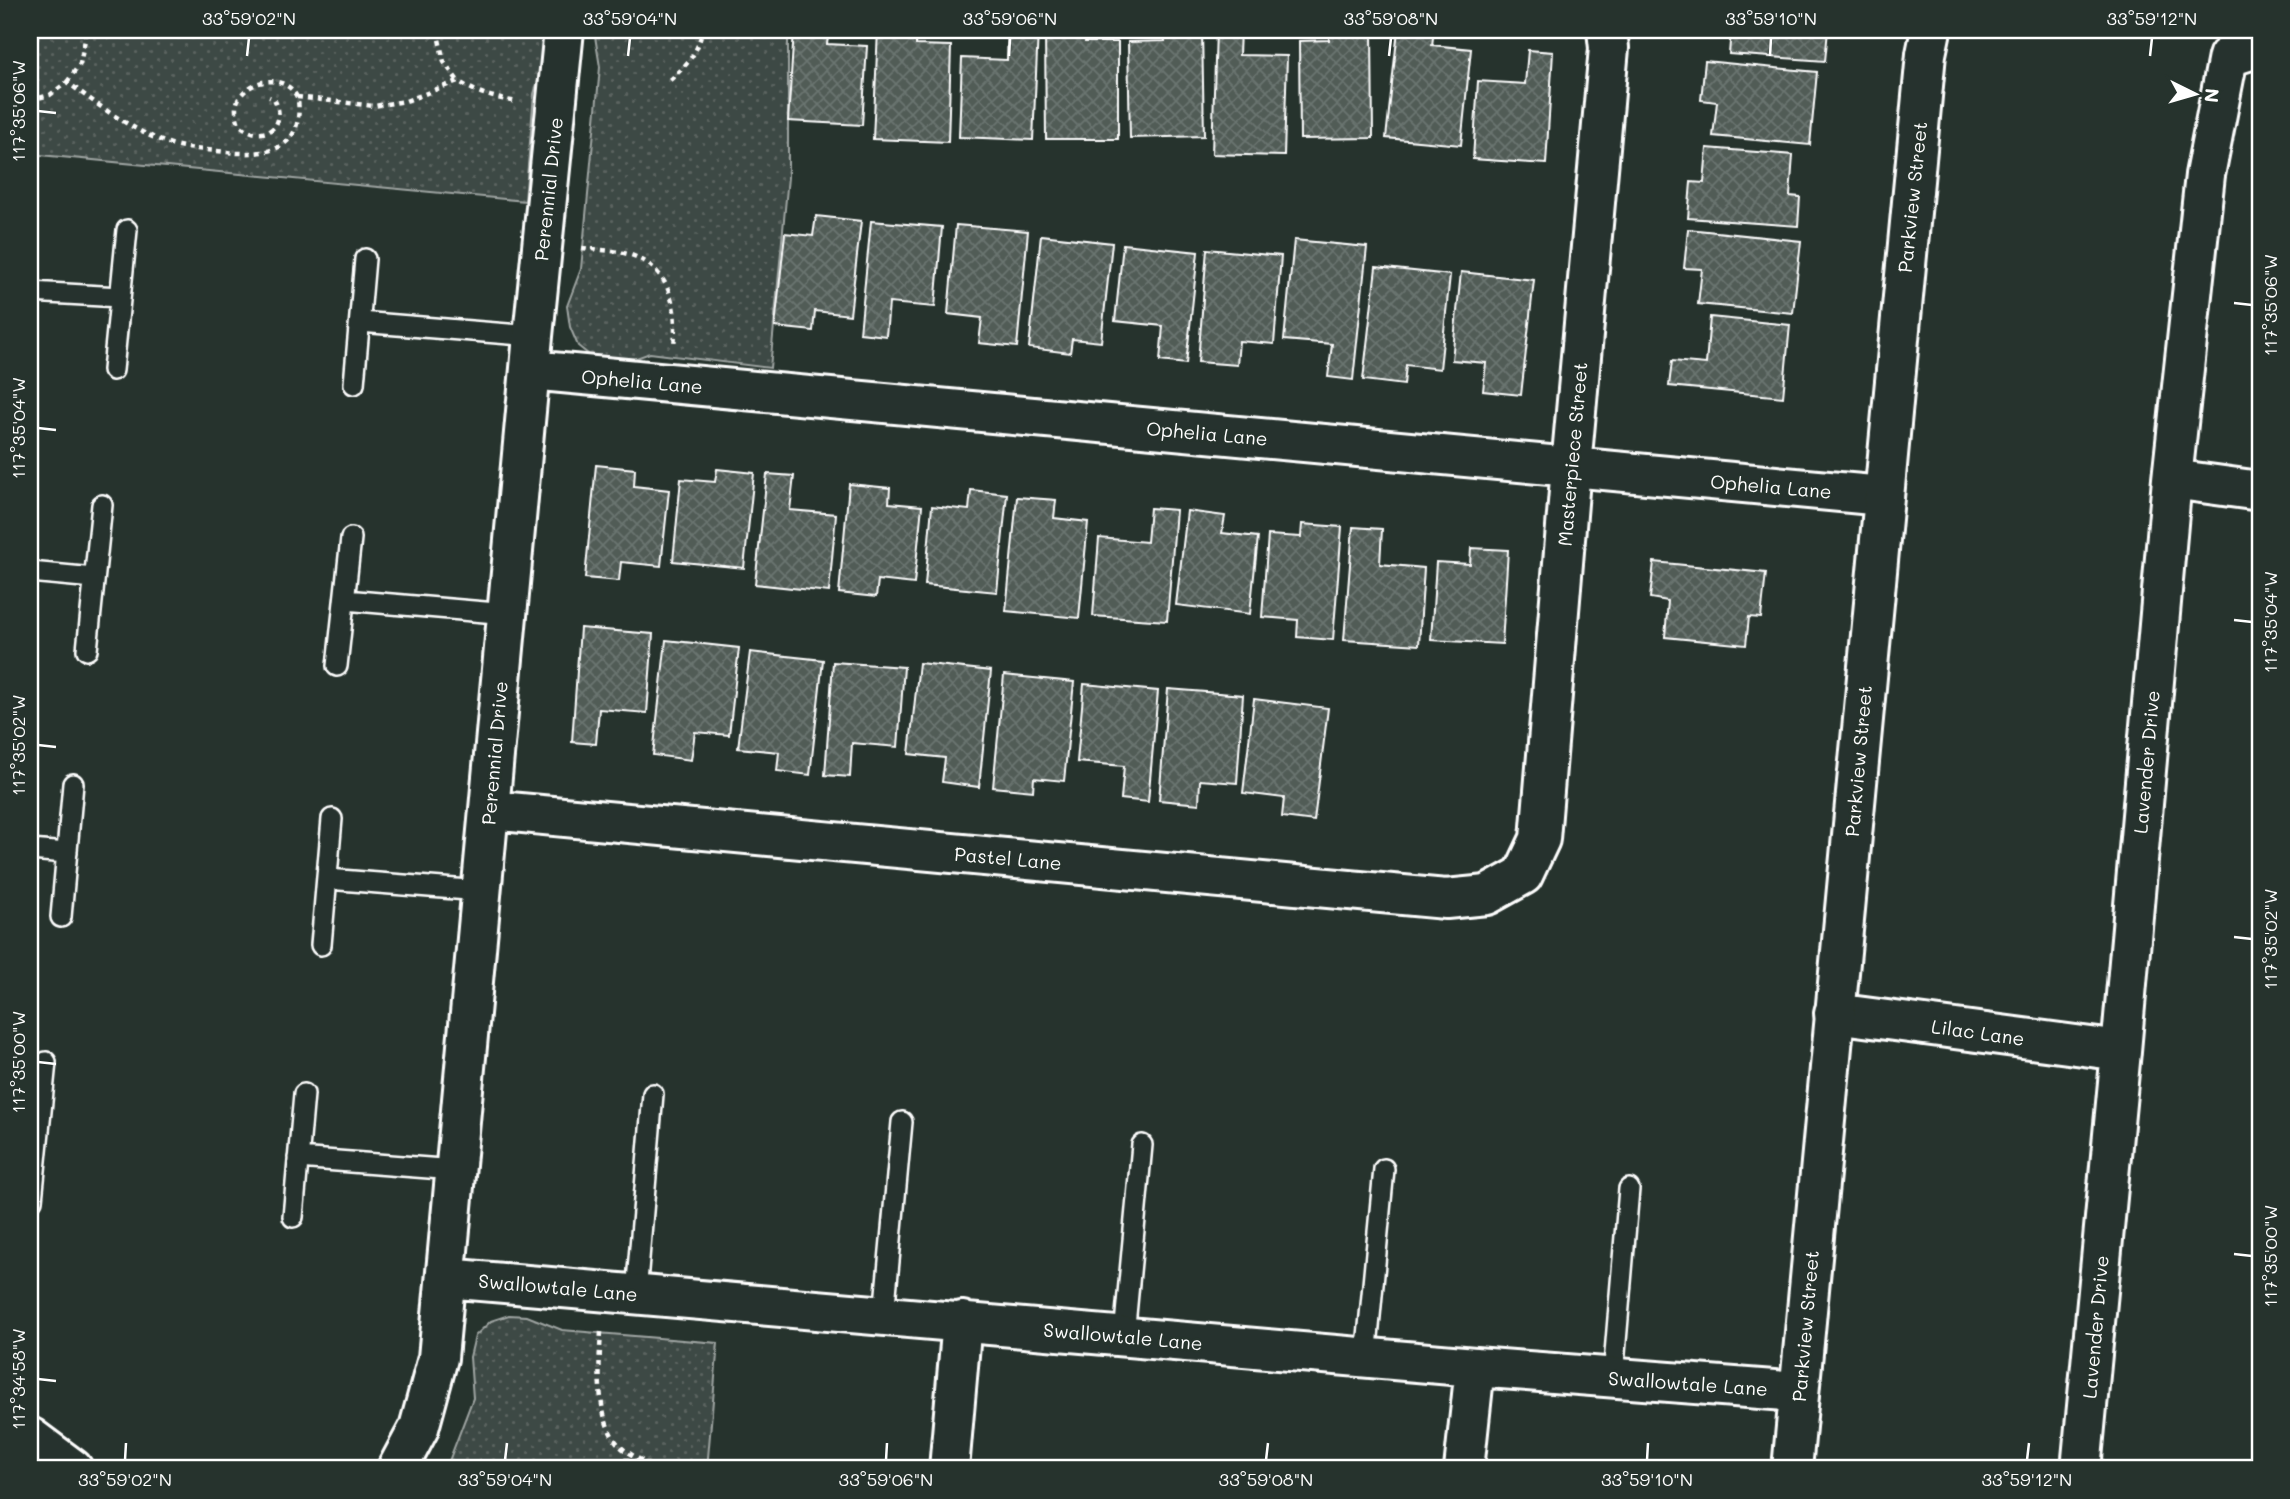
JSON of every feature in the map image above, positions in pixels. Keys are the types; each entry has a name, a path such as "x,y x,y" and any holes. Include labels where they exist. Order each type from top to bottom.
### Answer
{"street":[{"name":"Perennial Drive","path":"397,1469 419,1428 438,1358 564,30"},
{"name":"Masterpiece Street","path":"1522,875 1540,839 1570,467 1609,48 1607,30"},
{"name":"Parkview Street","path":"1792,1469 1927,38"},
{"name":"Lavender Drive","path":"2081,1469 2172,479 2205,175 2244,52"},
{"name":"Ophelia Lane","path":"532,353 670,383 1883,496"},
{"path":"2172,479 2260,491"},
{"name":"Pastel Lane","path":"489,810 1446,899 1486,895 1522,875"},
{"name":"Lilac Lane","path":"1835,1013 2121,1051"},
{"name":"Swallowtale Lane","path":"446,1278 1366,1358 1799,1392"},
{"path":"949,1469 962,1321"},
{"path":"1464,1469 1475,1367"},
{"path":"30,1437 73,1469"}],"lane":[{"path":"113,370 127,230"},
{"path":"355,384 365,259"},
{"path":"30,292 120,298"},
{"path":"360,322 532,353"},
{"path":"87,650 102,505"},
{"path":"337,666 351,538"},
{"path":"30,572 94,578"},
{"path":"345,600 508,614"},
{"path":"61,917 73,784"},
{"path":"321,945 332,819"},
{"path":"30,850 67,853"},
{"path":"327,879 481,891"},
{"path":"32,1200 34,1137 46,1062"},
{"path":"293,1217 304,1094"},
{"path":"620,1293 653,1094"},
{"path":"884,1315 902,1122"},
{"path":"1124,1336 1142,1145"},
{"path":"298,1157 455,1170"},
{"path":"1366,1358 1384,1169"},
{"path":"1613,1377 1629,1189"}],"path":[{"path":"30,100 50,95 67,82 80,64 87,30"},
{"path":"437,30 444,62 458,80 474,92 497,99 556,107"},
{"path":"670,80 686,66 696,52 702,30"},
{"path":"297,97 374,106 406,100 458,80"},
{"path":"67,82 99,106 155,137 181,147 242,153 267,152 284,144 294,134 298,121 297,97 289,88 278,82 260,81 238,99 236,116 243,128 255,134 262,134 274,128 279,112 274,99 269,97"},
{"path":"543,244 632,256 648,264 661,276 671,293 676,314 670,383"},
{"path":"620,1293 599,1361 602,1401 611,1432 619,1446 657,1469"},
{"path":"596,1469 612,1461 628,1459 646,1463"}],"shaded area":[{"path":"30,30 548,30 534,94 525,201 30,154"},
{"path":"594,30 788,30 788,177 770,368 650,353 611,363 593,358 578,346 570,327 567,306 581,269 600,67"},
{"path":"509,1315 527,1316 562,1330 718,1343 707,1469 446,1469 473,1398 470,1357 475,1336 491,1321"}],"building":[{"path":"794,30 829,30 827,44 867,46 862,125 788,121"},
{"path":"878,30 916,32 916,45 951,46 948,142 873,139"},
{"path":"1008,30 1038,30 1033,140 959,137 962,58 1007,60"},
{"path":"1045,30 1085,30 1085,42 1118,42 1118,139 1046,139"},
{"path":"1164,30 1202,30 1204,136 1130,138 1128,42 1165,41"},
{"path":"1216,30 1240,30 1239,55 1287,56 1284,156 1212,154"},
{"path":"1329,30 1372,30 1373,138 1300,139 1299,41 1329,40"},
{"path":"1398,30 1434,30 1432,45 1471,49 1461,145 1386,138"},
{"path":"1731,30 1828,30 1825,61 1729,54"},
{"path":"1528,50 1553,52 1546,164 1473,159 1478,81 1525,84"},
{"path":"1705,61 1817,72 1810,145 1713,136 1717,102 1701,100"},
{"path":"1707,148 1793,155 1790,196 1800,197 1798,226 1688,218 1691,182 1704,183"},
{"path":"816,216 861,221 850,315 815,311 813,331 775,327 785,233 813,236"},
{"path":"871,221 942,227 935,307 889,303 886,336 860,333"},
{"path":"956,225 1028,231 1017,347 979,343 982,318 948,314"},
{"path":"1688,229 1801,241 1793,313 1698,304 1702,269 1684,268"},
{"path":"1041,235 1112,243 1101,342 1072,339 1070,353 1029,348"},
{"path":"1294,240 1367,247 1353,380 1328,377 1332,344 1284,340"},
{"path":"1123,244 1198,252 1186,364 1160,361 1163,326 1115,321"},
{"path":"1207,249 1281,256 1274,344 1239,341 1237,365 1198,362"},
{"path":"1376,267 1450,275 1440,369 1406,365 1404,385 1363,380"},
{"path":"1461,272 1534,280 1521,395 1483,391 1486,363 1452,360"},
{"path":"1710,317 1790,325 1783,397 1669,386 1672,361 1706,364"},
{"path":"596,465 635,469 634,486 669,490 661,566 621,562 619,581 585,578"},
{"path":"717,469 754,473 744,568 673,561 681,479 715,482"},
{"path":"767,474 794,476 790,510 836,514 829,592 755,584"},
{"path":"849,484 890,488 889,503 922,506 914,584 878,580 876,597 839,593"},
{"path":"971,490 1007,494 997,592 925,585 932,506 969,510"},
{"path":"1017,497 1056,500 1054,518 1088,522 1079,618 1006,611"},
{"path":"1150,508 1176,510 1167,621 1093,616 1099,538 1147,542"},
{"path":"1187,511 1225,516 1222,533 1258,537 1250,614 1176,605"},
{"path":"1302,524 1342,527 1333,640 1297,637 1298,620 1262,617 1268,535 1301,537"},
{"path":"1353,527 1382,529 1380,564 1424,568 1419,645 1344,640"},
{"path":"1471,548 1508,550 1502,644 1431,640 1436,562 1470,564"},
{"path":"1654,562 1766,573 1761,618 1749,617 1746,645 1665,637 1668,601 1650,598"},
{"path":"580,628 653,634 647,713 599,709 596,744 572,742"},
{"path":"666,640 739,648 729,735 695,732 691,760 653,755"},
{"path":"750,652 823,660 810,775 777,771 779,752 738,748"},
{"path":"833,662 904,667 898,747 852,743 850,777 825,775"},
{"path":"919,663 991,671 979,787 942,782 945,758 909,754"},
{"path":"1004,675 1074,682 1064,781 1034,778 1033,791 993,787"},
{"path":"1084,684 1158,691 1148,802 1121,799 1124,766 1077,762"},
{"path":"1168,689 1243,695 1237,783 1200,780 1199,804 1159,800"},
{"path":"1254,699 1328,708 1314,821 1282,817 1284,798 1243,793"}]}
